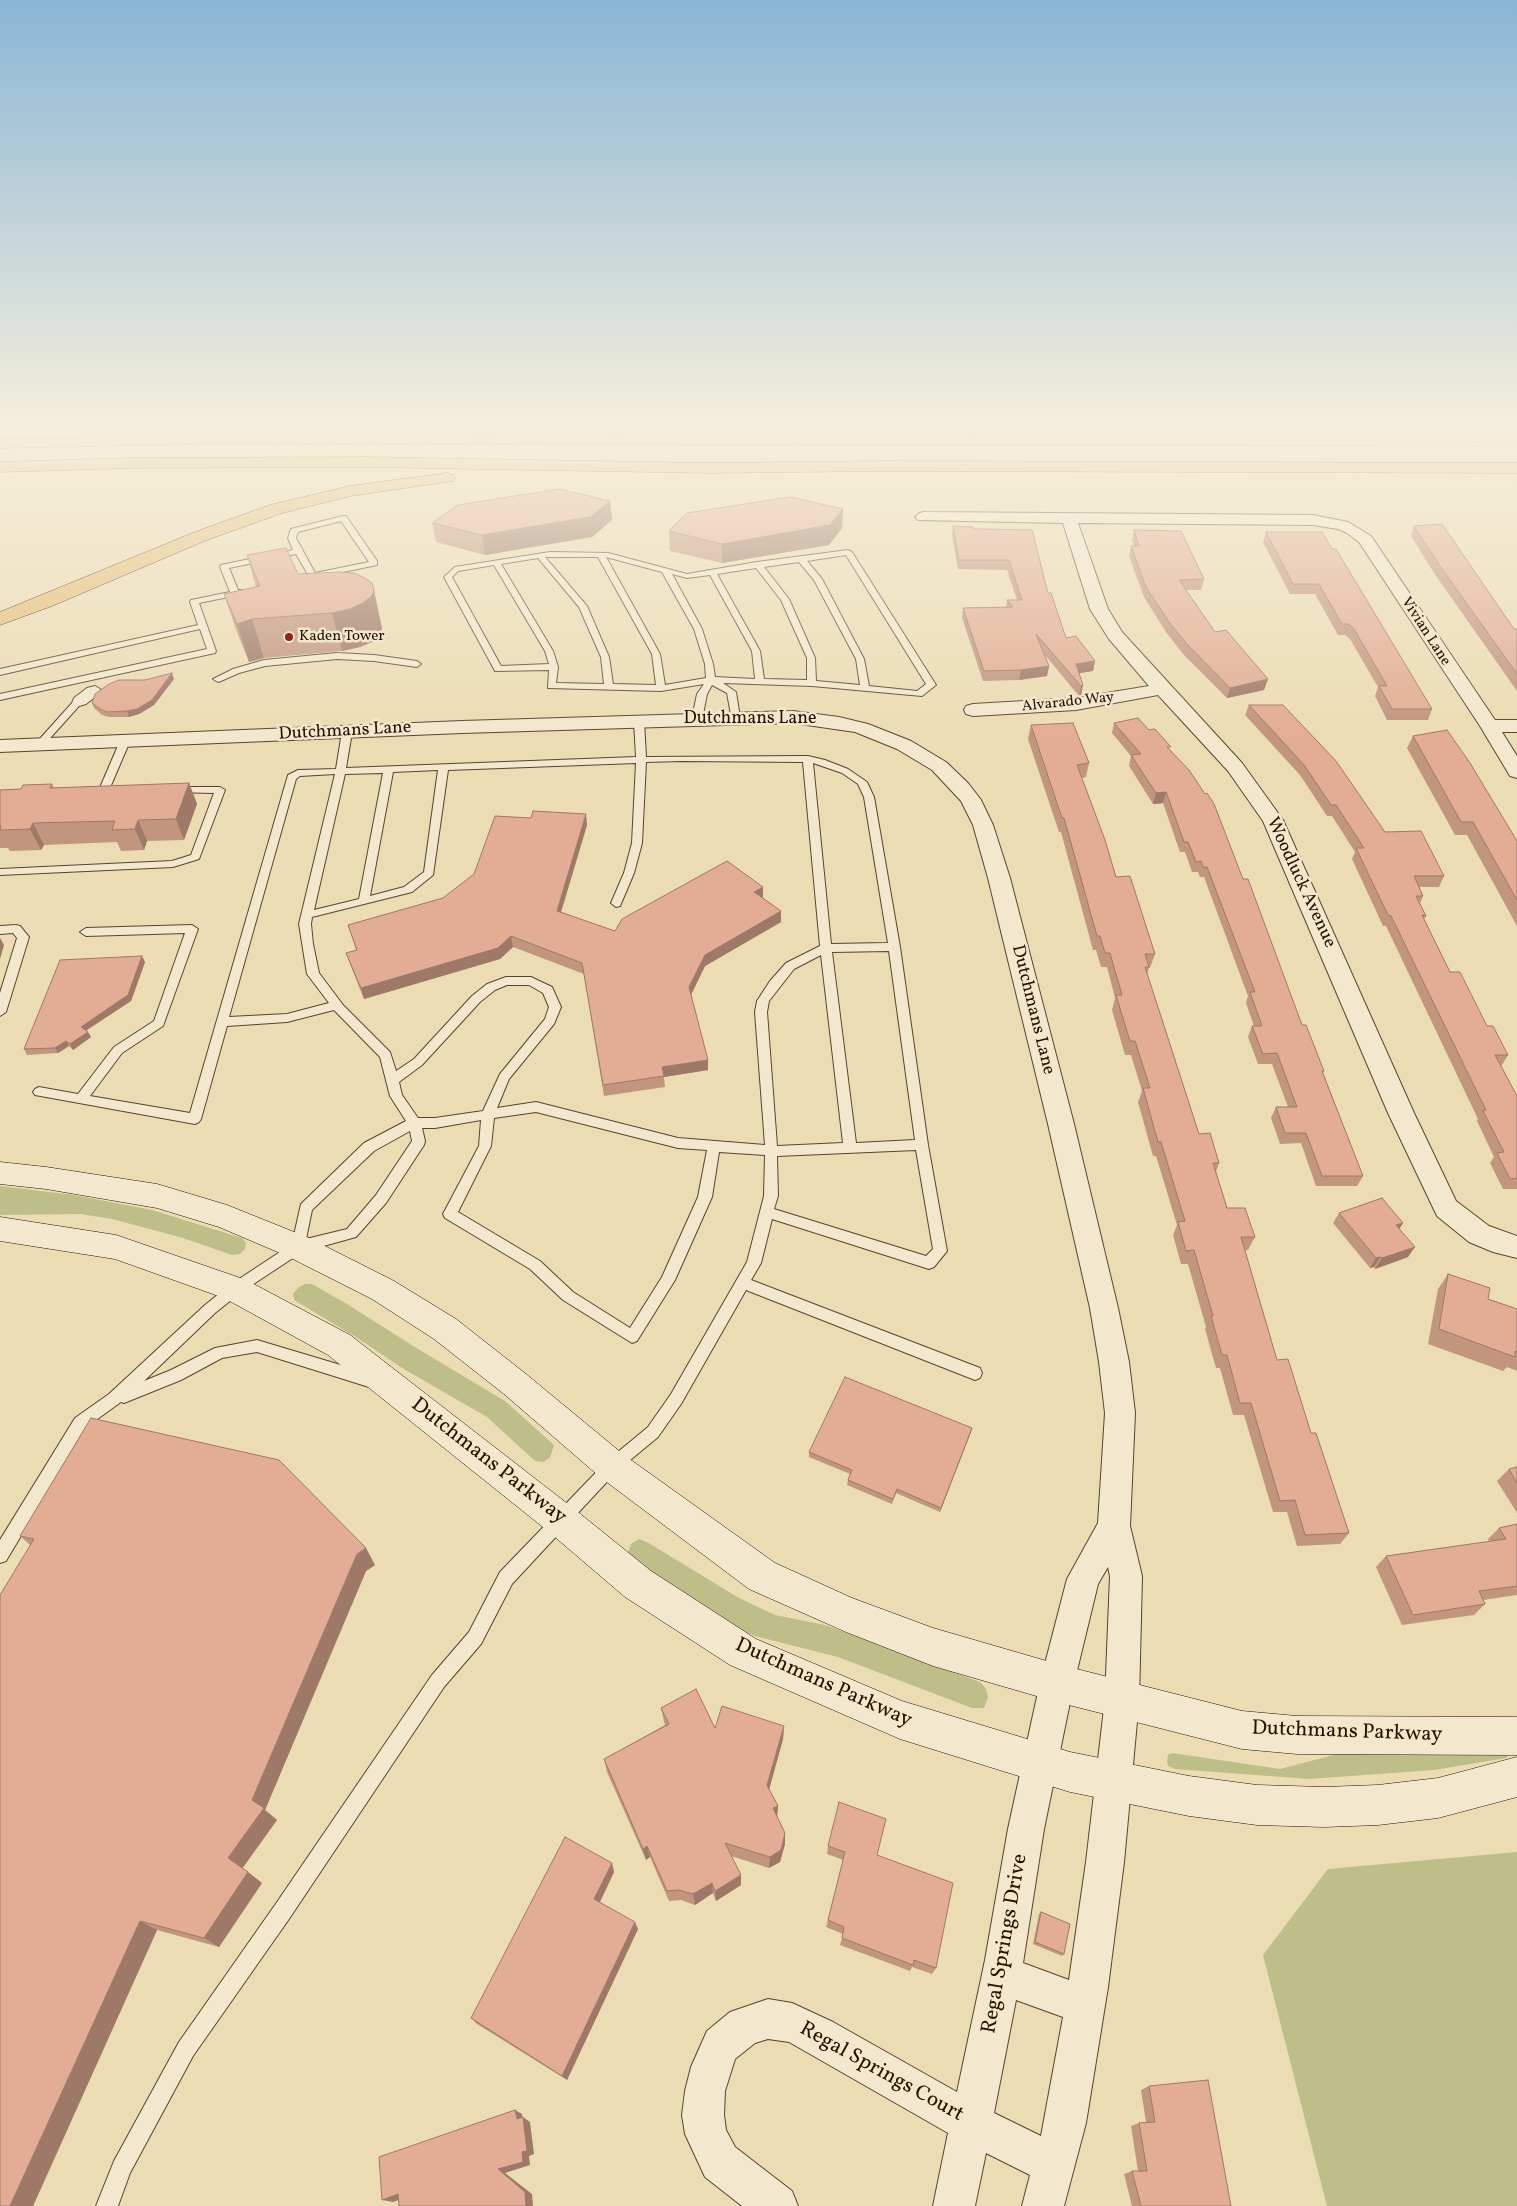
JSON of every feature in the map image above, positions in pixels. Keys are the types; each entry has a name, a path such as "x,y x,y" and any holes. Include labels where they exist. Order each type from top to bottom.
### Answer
{"highway":[{"path":"0,619 218,529"}],"main road":[{"name":"Dutchmans Parkway","path":"0,1173 46,1178 157,1196 227,1217 298,1247 384,1290 445,1329 515,1384 612,1466 762,1576 846,1614 933,1647 1057,1683 1242,1730 1297,1735 1517,1736"},
{"name":"Dutchmans Parkway","path":"0,1229 116,1247 235,1289 339,1345 561,1520 638,1584 743,1652 900,1720 1070,1772 1189,1796 1257,1805 1324,1807 1378,1805 1438,1798 1517,1777"}],"street":[{"name":"Woodluck Avenue","path":"1073,529 1099,609 1115,635 1162,689 1235,767 1273,820 1401,1113 1446,1208 1479,1234 1503,1244 1517,1247"},
{"name":"Vivian Lane","path":"1351,529 1365,540 1489,726 1517,772"},
{"name":"Alvarado Way","path":"973,710 1076,704 1162,689"},
{"name":"Dutchmans Lane","path":"0,746 770,716 816,719 861,728 904,745 928,758 952,778 971,800 983,825 999,878 1061,1124 1114,1362 1120,1413 1114,1526 1126,1576 1122,1700"},
{"path":"1489,726 1517,726"},
{"name":"Dutchmans Lane","path":"1057,1683 1083,1579 1114,1526"},
{"name":"Regal Springs Drive","path":"954,2206 972,2124 1040,1763 1057,1683"},
{"path":"1043,2206 1065,2123 1085,2005 1114,1781 1122,1700"},
{"path":"1001,1975 1085,2005"},
{"name":"Regal Springs Court","path":"777,2206 720,2162 706,2134 703,2114 705,2091 711,2067 721,2045 744,2026 768,2020 792,2023 972,2124 1054,2164"}],"lane":[{"path":"302,529 294,531 292,538 313,576"},
{"path":"303,578 374,563 351,529"},
{"path":"235,593 224,567 298,551"},
{"path":"496,562 549,651 554,667 551,686 660,688 711,680 760,681 812,683 919,694 931,684 848,552 757,564 687,576 601,555 540,556 496,562 455,568 448,577 498,669 554,667"},
{"path":"601,555 656,654 660,688"},
{"path":"540,556 583,606 605,657 609,687"},
{"path":"800,558 818,579 860,658 865,689"},
{"path":"757,564 785,599 811,658 812,683"},
{"path":"665,570 698,629 709,664 711,680 702,694 696,719"},
{"path":"712,572 756,651 760,681"},
{"path":"0,697 212,651 194,602 245,591"},
{"path":"0,672 203,626"},
{"path":"218,679 236,671 264,663 300,658 337,656 374,658 417,664"},
{"path":"40,744 76,704 83,702 97,691 95,689 113,672"},
{"path":"711,680 731,692 735,718"},
{"path":"616,904 629,872 637,843 640,721"},
{"path":"0,1555 80,1423 114,1399 177,1342 210,1309 235,1289 298,1247 351,1232 381,1199 419,1141 414,1123 396,1096 386,1056 337,1005 313,974 307,944 305,924 341,771 347,732"},
{"path":"104,790 125,741"},
{"path":"808,759 826,948 850,1148"},
{"path":"38,1092 195,1119 291,777 298,772 640,760 808,759 845,771 862,782 870,797 894,947 922,1145 940,1251 929,1263 768,1212"},
{"path":"307,915 408,890 429,873 444,766"},
{"path":"364,900 389,769"},
{"path":"0,872 173,864 195,857 220,790 162,790"},
{"path":"81,1099 118,1050 159,1023 192,929 86,932"},
{"path":"0,930 16,930 23,937 0,1012"},
{"path":"107,2206 121,2168 186,2049 282,1912 438,1681 475,1638 506,1578 612,1466 653,1432 676,1399 754,1263 771,1196 771,1151 761,1012 763,1000 790,966 826,948 894,947"},
{"path":"392,1080 418,1062 476,999 491,988 506,981 531,981 548,990 555,1006 550,1021 504,1077 488,1114 485,1146 450,1214 535,1265 568,1296 632,1337 668,1280 705,1198 714,1146"},
{"path":"222,1022 287,1018 337,1005"},
{"path":"298,1247 306,1208 369,1147 414,1123 435,1123 536,1107 678,1143 771,1151 922,1145"},
{"path":"742,1283 975,1374"},
{"path":"114,1399 176,1375 220,1352 258,1346 394,1388"}],"green space":[{"path":"0,1186 74,1195 152,1210 242,1238 246,1243 245,1249 240,1254 232,1255 183,1238 112,1219 80,1214 0,1215"},
{"path":"305,1284 312,1284 347,1304 505,1401 554,1445 550,1458 543,1462 535,1461 487,1417 402,1368 359,1339 294,1300 293,1294"},
{"path":"639,1539 739,1598 775,1615 825,1625 980,1682 986,1689 988,1697 984,1708 972,1708 838,1657 755,1636 730,1625 631,1560 628,1552 631,1544"},
{"path":"1508,1752 1507,1758 1434,1770 1309,1779 1175,1769 1168,1766 1167,1761 1168,1755 1172,1753 1280,1769 1341,1753"},
{"path":"1517,1852 1517,2206 1327,2206 1263,1955 1328,1869"}],"building":[{"path":"457,529 518,529 482,535"},
{"path":"671,529 808,529 722,544 669,531"},
{"path":"954,529 1032,530 1048,593 1051,593 1066,638 1076,636 1095,661 1076,664 1083,685 1081,686 1036,634 1049,666 1021,670 984,671 963,608 1013,607 1007,600 1022,600 1009,560 959,560"},
{"path":"1416,529 1445,529 1514,629 1517,629 1517,674"},
{"path":"1134,530 1181,531 1204,579 1179,580 1215,632 1226,630 1268,679 1230,688 1186,643 1169,622 1146,587 1131,546 1139,546"},
{"path":"1266,532 1322,532 1332,549 1336,549 1432,709 1392,709 1379,686 1387,686 1354,629 1349,624 1342,624 1319,584 1293,584"},
{"path":"286,548 298,574 354,573 372,583 374,590 372,596 350,609 332,613 252,619 237,624 224,594 260,586 247,555"},
{"path":"172,673 152,700 137,709 107,712 92,703 95,694 109,684 119,680 145,680"},
{"path":"1249,705 1283,705 1336,761 1385,832 1421,831 1444,876 1414,876 1423,896 1416,896 1426,916 1422,915 1450,972 1460,972 1487,1026 1493,1026 1508,1055 1495,1055 1517,1096 1517,1178 1510,1179 1497,1153 1504,1152 1483,1111 1486,1110 1356,848 1364,848 1336,805 1331,805 1304,765"},
{"path":"1138,718 1149,730 1155,729 1171,747 1167,747 1189,770 1214,804 1243,879 1248,879 1302,1025 1306,1025 1363,1176 1322,1176 1306,1133 1285,1133 1276,1107 1297,1107 1277,1053 1263,1054 1252,1026 1262,1026 1250,992 1255,992 1207,867 1203,867 1201,861 1196,862 1188,842 1184,842 1166,792 1156,793 1131,755 1141,754 1114,723"},
{"path":"1073,723 1089,763 1077,765 1105,840 1116,877 1130,876 1155,954 1145,954 1149,967 1145,967 1199,1134 1210,1133 1219,1163 1213,1163 1227,1208 1245,1208 1255,1237 1241,1237 1277,1360 1288,1359 1311,1433 1316,1433 1349,1533 1305,1535 1295,1500 1280,1501 1251,1403 1240,1403 1227,1355 1222,1355 1194,1250 1186,1251 1178,1222 1185,1221 1161,1142 1158,1142 1143,1088 1150,1088 1135,1041 1130,1041 1116,995 1122,995 1110,953 1105,953 1100,936 1097,936 1064,818 1062,818 1031,725"},
{"path":"1447,730 1470,763 1517,841 1517,900 1473,822 1461,822 1413,736"},
{"path":"189,783 176,819 138,820 135,829 112,830 115,821 33,823 30,829 0,830 0,790 21,789 23,785 52,784 50,788"},
{"path":"533,811 586,814 557,911 615,931 622,919 727,861 763,887 754,892 781,911 705,955 689,987 708,1060 662,1067 664,1076 603,1085 582,963 511,936 498,948 361,988 346,953 357,950 348,925 443,898 474,874 495,816 531,818"},
{"path":"142,956 128,995 81,1027 88,1032 70,1044 66,1041 55,1048 24,1049 60,960"},
{"path":"1382,1198 1403,1223 1396,1225 1415,1247 1382,1258 1376,1258 1339,1213"},
{"path":"1448,1274 1490,1288 1488,1299 1517,1309 1517,1352 1515,1351 1515,1357 1439,1329"},
{"path":"845,1377 972,1428 941,1508 897,1489 893,1499 848,1480 852,1470 809,1452"},
{"path":"91,1418 279,1460 366,1548 357,1554 252,1800 264,1808 228,1858 248,1872 204,1938 140,1921 10,2206 0,2206 0,1595 34,1539 20,1536"},
{"path":"1517,1467 1517,1483 1509,1469"},
{"path":"1517,1524 1517,1586 1479,1591 1485,1604 1413,1615 1386,1556 1506,1539 1499,1528"},
{"path":"696,1689 715,1728 722,1706 784,1726 767,1785 778,1806 773,1808 785,1833 781,1850 770,1857 725,1843 741,1875 715,1891 712,1883 693,1894 679,1890 667,1891 647,1846 643,1849 604,1759 669,1724 661,1708"},
{"path":"839,1802 886,1819 877,1855 953,1883 936,1968 914,1960 913,1965 842,1938 844,1927 828,1920 845,1852 828,1846"},
{"path":"565,1837 612,1863 594,1899 635,1922 562,2076 471,2018"},
{"path":"1041,1912 1070,1924 1064,1954 1035,1942"},
{"path":"1208,2080 1231,2206 1141,2206 1132,2171 1147,2171 1139,2123 1155,2122 1149,2086"},
{"path":"515,2110 517,2119 523,2117 527,2151 522,2152 523,2162 498,2169 525,2192 526,2206 399,2206 398,2194 382,2200 379,2157"}],"place":[{"name":"Kaden Tower","path":"289,637"}]}
